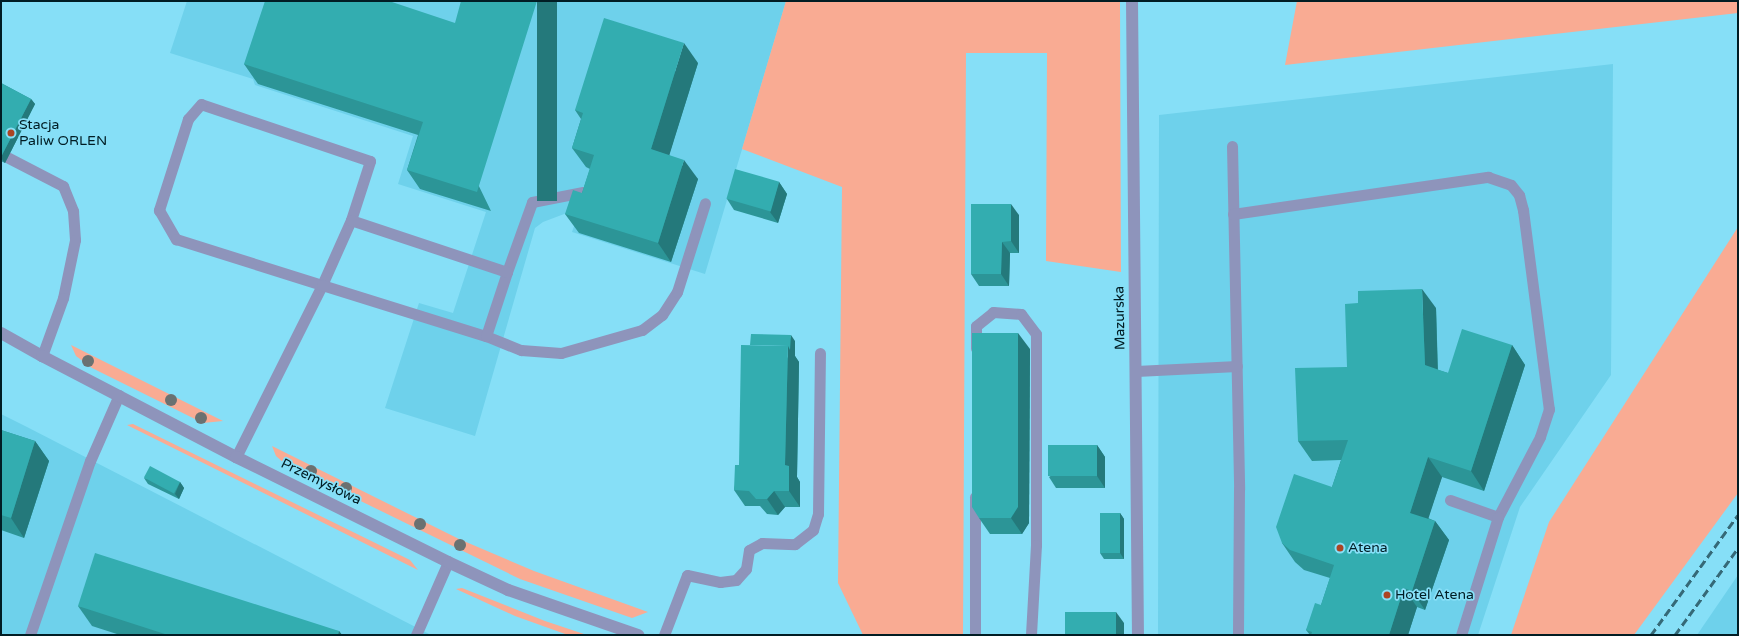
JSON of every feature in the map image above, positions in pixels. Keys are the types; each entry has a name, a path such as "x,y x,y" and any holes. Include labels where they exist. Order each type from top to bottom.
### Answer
{"street":[{"name":"Mazurska","path":"1132,1 1138,635"},
{"name":"Przemysłowa","path":"1,333 42,356 236,456 448,562 508,590 638,635"}],"lane":[{"path":"236,456 322,285 351,220 370,161 201,104 188,119 159,210 176,239 322,285 486,336 521,350 562,353 642,330 662,315 677,292 704,203"},
{"path":"1232,146 1239,489 1238,635"},
{"path":"1,154 63,186 73,211 76,240 63,298 42,356"},
{"path":"1233,214 1488,176 1511,185 1519,195 1523,210 1549,409 1540,437 1498,517 1460,635"},
{"path":"486,336 532,202 583,192"},
{"path":"351,220 507,272"},
{"path":"976,358 976,326 993,312 1021,314 1036,334 1036,545 1031,635"},
{"path":"664,635 687,575 720,582 736,580 746,569 749,550 762,543 795,544 814,530 818,514 820,353"},
{"path":"1136,371 1237,366"},
{"path":"30,635 90,462 119,395"},
{"path":"975,485 975,635"},
{"path":"1450,500 1498,517"},
{"path":"416,635 448,562"}],"shaded area":[{"path":"187,1 786,1 705,274 572,232 580,208 543,222 535,228 475,436 385,408 419,303 453,313 486,212 398,184 413,136 255,85 253,79 170,53"},
{"path":"786,1 1120,1 1121,272 1046,261 1047,53 966,53 963,635 863,635 838,583 842,187 742,149"},
{"path":"1297,1 1738,1 1738,13 1285,65"},
{"path":"1613,64 1611,375 1520,507 1478,635 1158,635 1159,115"},
{"path":"1738,227 1738,493 1634,635 1511,635 1549,522"},
{"path":"71,345 223,421 203,423 92,368 76,356"},
{"path":"1,414 27,427 431,635 1,635"},
{"path":"133,424 410,560 418,570 127,425"},
{"path":"272,446 459,539 534,571 648,612 632,618 520,579 285,464 276,456"},
{"path":"1738,575 1738,635 1697,635"},
{"path":"462,588 545,621 587,635 568,635 515,616 456,589"}],"building":[{"path":"265,1 389,1 455,23 461,1 537,1 477,192 407,170 423,122 244,64"},
{"path":"604,18 684,43 651,149 684,160 658,243 565,214 573,190 582,193 594,155 572,148 583,113 575,110"},
{"name":"Stacja Paliw ORLEN","path":"1,83 31,99 1,157"},
{"path":"735,169 779,182 771,211 726,199"},
{"path":"971,204 1011,204 1011,241 1002,242 1001,274 971,274"},
{"path":"1422,289 1425,365 1448,373 1462,329 1512,345 1471,471 1428,457 1410,513 1435,521 1412,591 1404,588 1389,635 1311,635 1312,632 1306,630 1315,603 1321,605 1334,565 1290,550 1282,543 1276,527 1294,474 1332,487 1348,440 1298,441 1295,368 1347,367 1345,304 1358,303 1358,291"},
{"path":"972,333 1018,333 1018,507 1011,518 979,518 972,507"},
{"path":"751,334 791,335 790,350 788,346 750,345"},
{"path":"741,345 788,346 785,465 789,466 789,491 774,491 767,499 756,499 749,491 734,490 735,465 739,465"},
{"path":"1,430 35,441 11,518 1,515"},
{"path":"1048,445 1097,445 1097,476 1048,476"},
{"path":"150,466 180,482 174,493 144,477"},
{"path":"1100,513 1120,513 1120,553 1100,553"},
{"path":"95,553 339,631 338,635 168,635 78,606"},
{"path":"1065,612 1116,612 1116,635 1065,635"}],"railway":[{"path":"1651,635 1738,515"},
{"path":"1675,635 1738,548"}],"place":[{"name":"Stacja Paliw ORLEN","path":"11,133"},
{"name":"Atena","path":"1340,548"},
{"name":"Hotel Atena","path":"1387,595"}]}
